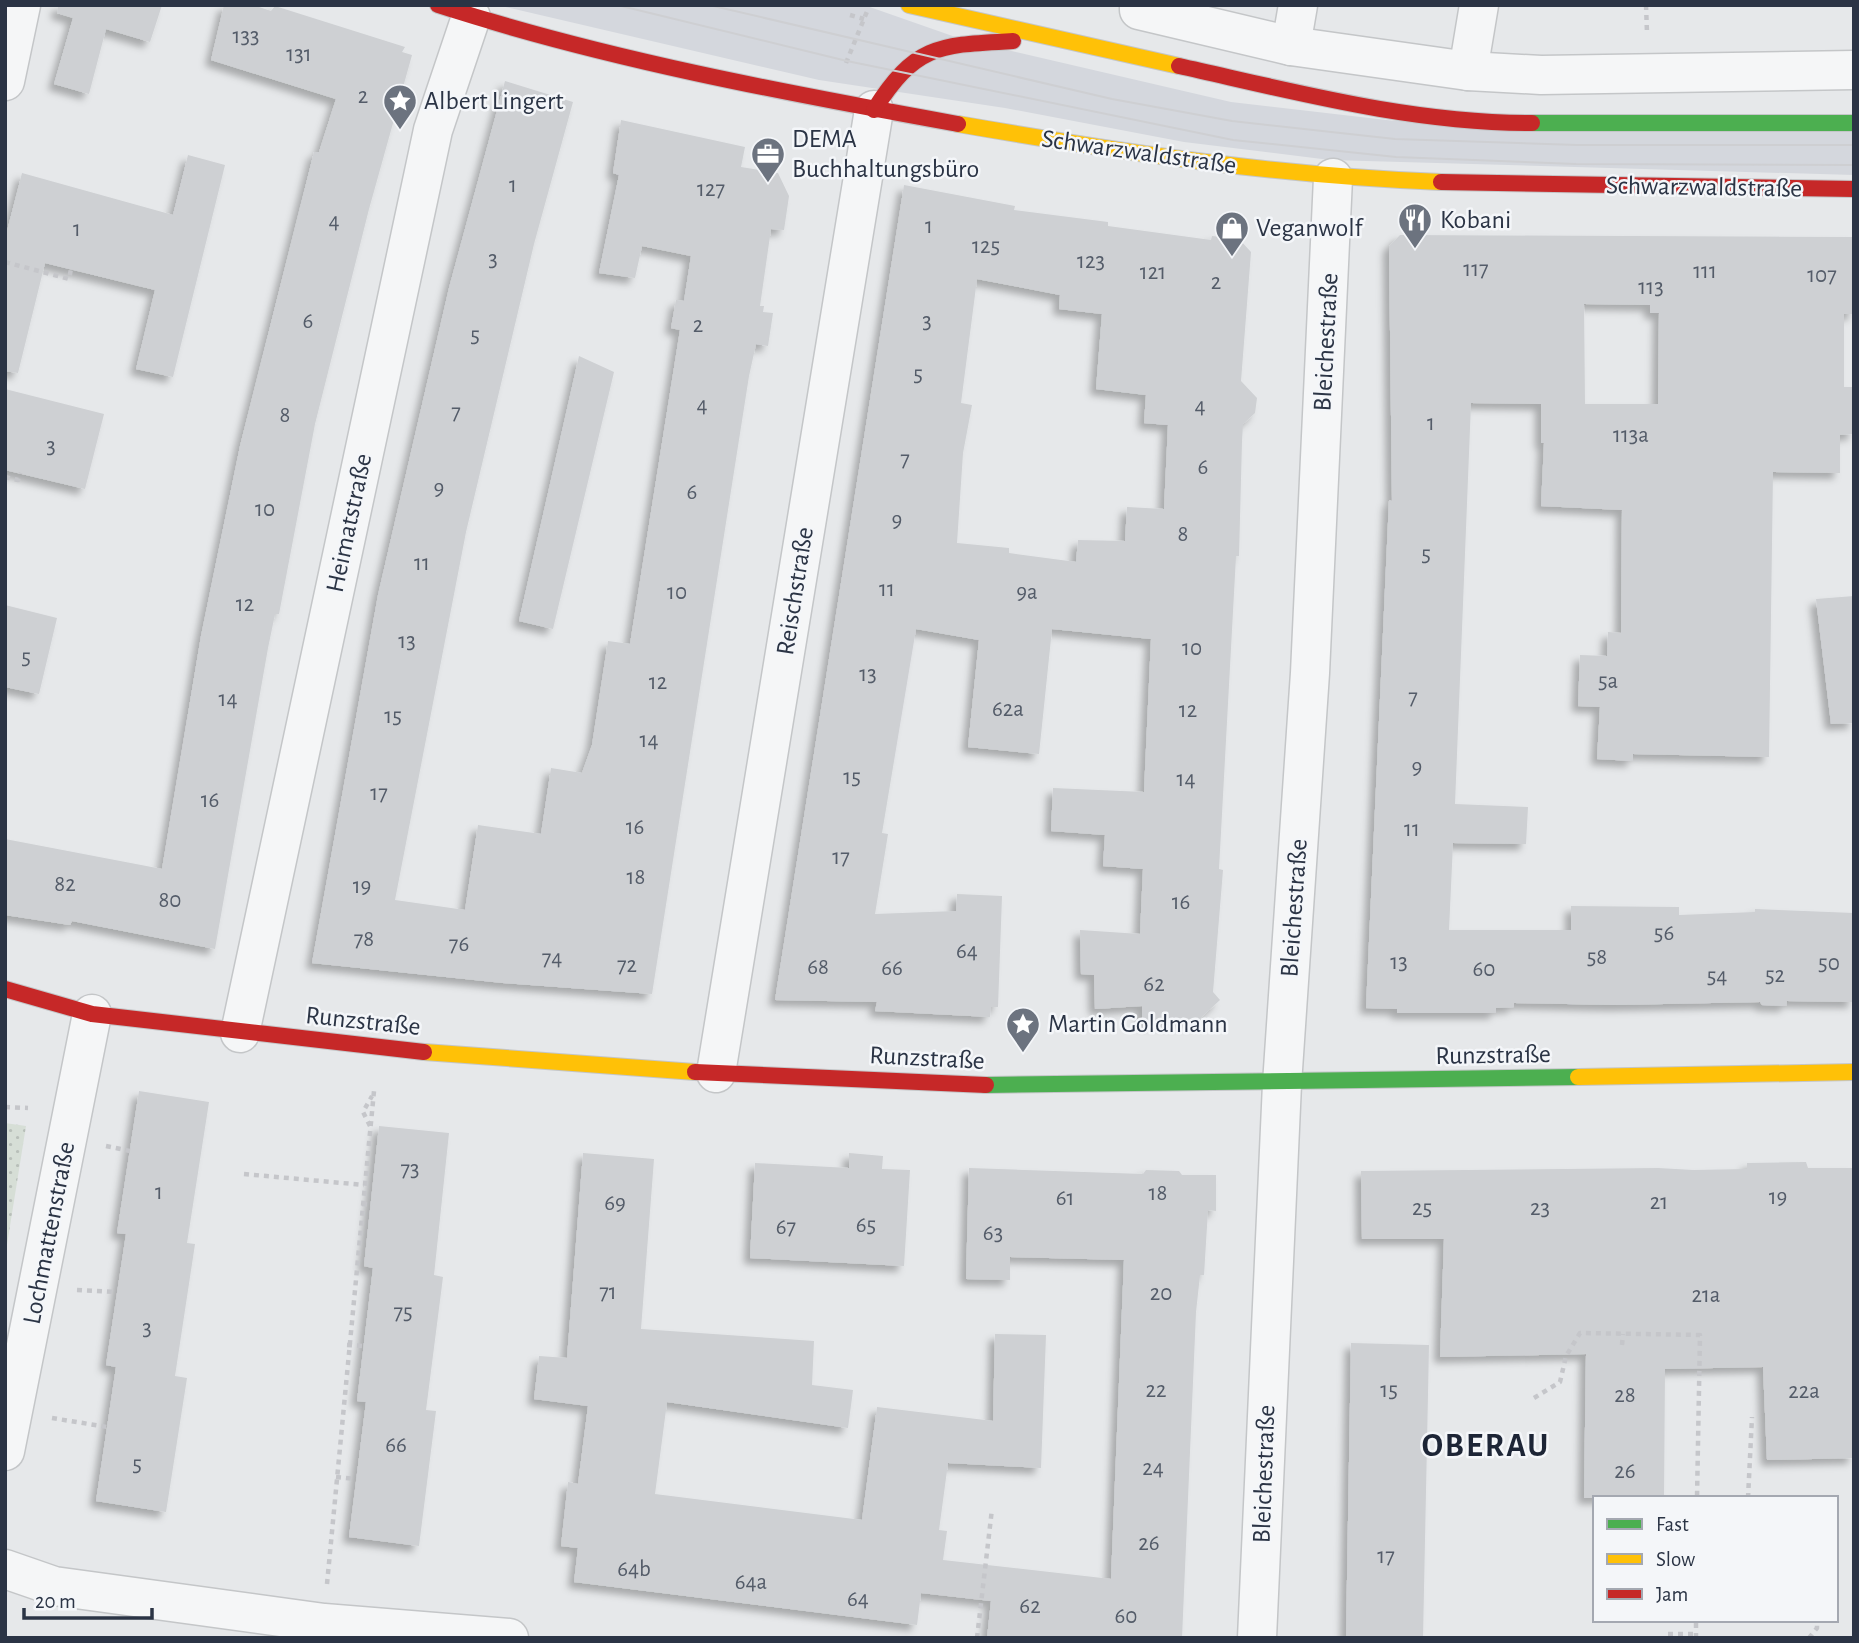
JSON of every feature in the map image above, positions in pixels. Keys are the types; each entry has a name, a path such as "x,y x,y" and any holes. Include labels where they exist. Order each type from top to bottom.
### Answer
{"main road":[{"path":"909,5 1390,113 1487,123 1854,123"},
{"name":"Schwarzwaldstraße","path":"459,9 515,30 830,101 1104,149 1334,178 1604,186 1854,189"},
{"path":"873,110 891,83 920,56 965,44 1060,39"},
{"name":"Runzstraße","path":"5,989 92,1014 378,1049 716,1073 1022,1087 1854,1072"}],"street":[{"path":"5,81 21,5"},
{"path":"1139,5 1139,10 1291,46 1468,71 1541,75 1854,70"},
{"path":"1291,46 1298,5"},
{"path":"1468,71 1479,5"},
{"name":"Heimatstraße","path":"240,1033 459,9"},
{"name":"Reischstraße","path":"716,1073 873,110"},
{"name":"Bleichestraße","path":"1257,1638 1282,1084 1310,673 1334,178"},
{"name":"Lochmattenstraße","path":"5,1451 92,1014"},
{"path":"5,1569 54,1586 324,1623 509,1638"}],"path":[{"path":"830,101 869,5"},
{"path":"850,15 863,19"},
{"path":"5,262 69,278 71,269"},
{"path":"5,477 18,480 21,473"},
{"path":"324,1623 348,1345 370,1127 373,1094 363,1112 370,1127"},
{"path":"5,1107 28,1108"},
{"path":"244,1174 364,1185"},
{"path":"362,1204 372,1205"},
{"path":"1534,1398 1560,1382 1566,1356 1580,1334 1700,1335 1697,1496"},
{"path":"1622,1345 1623,1334"},
{"path":"348,1345 364,1346"},
{"path":"13,1411 107,1427"},
{"path":"1748,1496 1752,1417"},
{"path":"1697,1458 1697,1496"},
{"path":"336,1477 356,1479"},
{"path":"977,1638 992,1509"},
{"path":"1809,1638 1817,1629 1816,1622"},
{"path":"1668,1634 1696,1636"}],"shaded area":[{"path":"497,5 864,5 964,40 1231,102 1395,121 1854,127 1854,175 1330,160 1184,142 1005,108 819,80"},
{"path":"5,1123 26,1126 5,1257"}],"building":[{"path":"58,5 162,5 150,42 106,29 89,94 54,84 73,18 57,13"},
{"path":"224,5 253,5 271,11 275,6 405,47 402,52 412,55 369,209 315,424 279,614 275,614 268,648 215,949 72,921 70,925 5,915 5,839 162,869 201,636 240,446 314,152 319,152 336,99 211,60"},
{"path":"505,81 573,102 534,244 466,532 395,900 465,910 478,825 541,834 551,768 582,773 592,745 608,641 630,644 680,330 671,328 676,300 684,301 691,256 642,246 635,278 599,273 619,175 613,173 621,120 745,147 741,167 778,173 789,196 784,230 771,229 760,306 764,306 763,312 773,313 768,346 756,344 749,376 652,994 503,983 312,963 378,595 449,288"},
{"path":"188,155 225,165 173,377 136,369 155,290 45,263 18,373 5,371 5,239 22,173 173,215"},
{"path":"904,185 1015,206 1014,210 1108,222 1108,226 1211,240 1212,236 1239,239 1251,252 1241,381 1257,398 1255,413 1243,424 1239,556 1236,556 1219,869 1223,870 1213,992 1220,1000 1196,1022 1142,1022 1142,1006 1095,1009 1094,975 1081,974 1080,930 1140,934 1143,869 1103,866 1105,835 1051,831 1053,788 1144,792 1151,639 1052,629 1039,754 968,747 979,640 916,629 882,833 888,834 875,914 956,911 957,894 1002,896 998,1007 991,1007 990,1017 875,1011 877,1002 775,1000","holes":["977,279 1060,295 1059,309 1102,314 1096,389 1146,395 1144,423 1168,425 1164,509 1127,507 1125,541 1078,540 1076,562 1009,553 1009,548 957,543 963,453 972,405 961,403"]},
{"path":"1400,235 1854,237 1854,314 1844,314 1844,387 1854,387 1854,434 1840,435 1840,473 1773,472 1769,757 1633,754 1633,761 1597,759 1600,707 1578,706 1580,655 1607,656 1608,632 1621,633 1622,510 1541,506 1544,443 1541,443 1541,404 1471,403 1455,804 1528,807 1526,844 1453,843 1449,930 1571,930 1571,906 1679,907 1679,915 1755,912 1755,909 1854,913 1854,1002 1787,1001 1786,1006 1762,1005 1760,1002 1615,1005 1514,1003 1514,1007 1496,1008 1496,1013 1397,1013 1397,1009 1366,1008 1389,500 1392,501 1389,246","holes":["1584,304 1650,305 1650,313 1659,313 1658,404 1585,404"]},
{"path":"579,356 614,372 553,629 519,621"},
{"path":"5,389 104,414 85,489 5,470"},
{"path":"1854,596 1854,723 1831,724 1816,599"},
{"path":"5,605 57,618 39,694 5,687"},
{"path":"139,1091 209,1102 187,1243 195,1244 175,1376 187,1378 166,1512 96,1501 116,1367 106,1365 126,1234 117,1233"},
{"path":"379,1126 449,1133 434,1275 443,1277 426,1410 436,1411 419,1546 349,1537 366,1402 357,1401 373,1268 364,1266"},
{"path":"583,1153 654,1159 641,1329 814,1341 812,1385 853,1390 848,1428 667,1402 655,1494 862,1520 877,1407 993,1421 995,1334 1046,1335 1041,1468 948,1463 939,1530 947,1531 943,1560 1111,1579 1124,1260 1010,1257 1010,1280 966,1279 969,1168 1143,1174 1146,1170 1179,1171 1182,1175 1216,1175 1216,1211 1208,1210 1204,1275 1200,1275 1196,1312 1182,1638 987,1638 991,1601 921,1593 917,1625 574,1582 578,1548 561,1546 568,1482 578,1484 588,1406 534,1399 539,1356 567,1358"},
{"path":"849,1153 883,1156 882,1169 910,1170 904,1266 750,1258 755,1163 849,1168"},
{"path":"1806,1162 1808,1168 1854,1168 1854,1458 1767,1460 1763,1367 1665,1369 1664,1496 1584,1498 1586,1354 1440,1357 1444,1239 1362,1239 1361,1171 1747,1169 1747,1163"},
{"path":"1351,1343 1429,1345 1423,1638 1346,1638"}],"tram line":[{"path":"617,5 847,61 1233,140 1396,157 1576,164 1854,165"},
{"path":"709,5 1112,99 1232,121 1395,139 1577,145 1854,145"}],"traffic: fast":[{"path":"1532,123 1854,123"},
{"path":"986,1085 1578,1077"}],"traffic: slow":[{"path":"909,5 1179,66"},
{"path":"958,124 1199,161 1319,174 1441,182"},
{"path":"424,1052 695,1072"},
{"path":"1578,1077 1854,1072"}],"traffic: jam":[{"path":"438,5 630,58 762,87 958,124"},
{"path":"874,110 903,72 932,52 966,44 1013,41"},
{"path":"1179,66 1398,112 1487,122 1532,123"},
{"path":"1441,182 1854,189"},
{"path":"5,989 92,1014 424,1052"},
{"path":"695,1072 986,1085"}],"place":[{"name":"Albert Lingert","path":"400,131"},
{"name":"DEMA Buchhaltungsbüro","path":"768,184"},
{"name":"Kobani","path":"1415,250"},
{"name":"Veganwolf","path":"1232,258"},
{"name":"Martin Goldmann","path":"1023,1054"}],"district":[{"name":"OBERAU","path":"1486,1446"}]}
